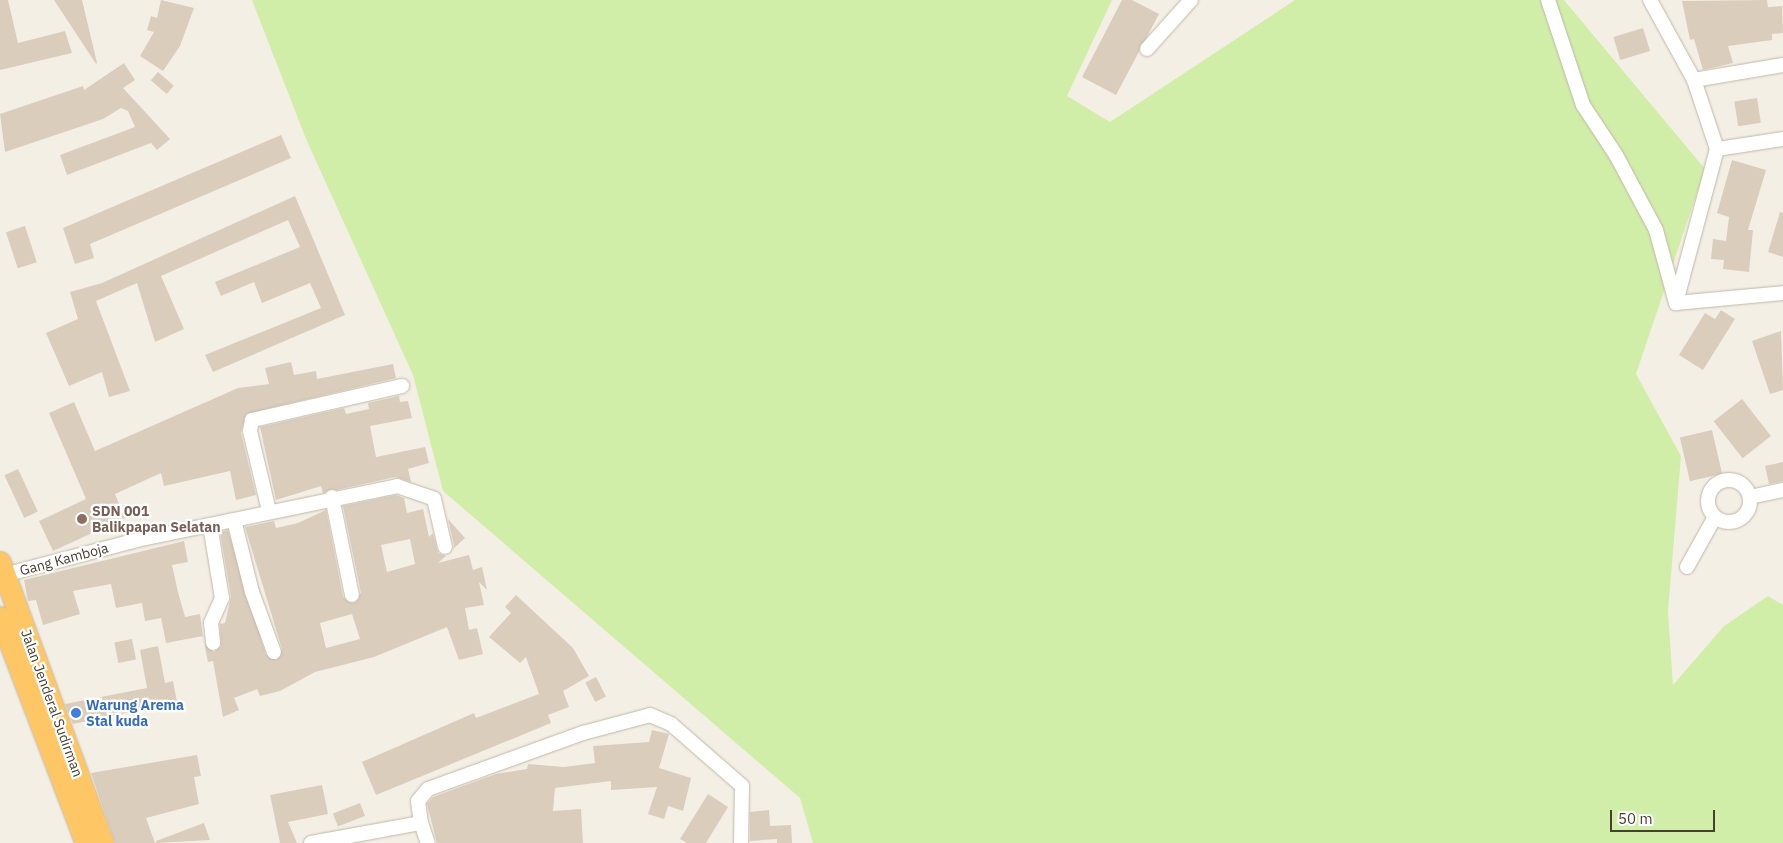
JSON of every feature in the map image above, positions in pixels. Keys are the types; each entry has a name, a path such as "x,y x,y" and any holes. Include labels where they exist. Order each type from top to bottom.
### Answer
{"highway":[{"name":"Jalan Jenderal Sudirman","path":"2,571 103,843"},
{"name":"Jalan Jenderal Sudirman","path":"0,617 86,843"}],"street":[{"path":"1147,49 1191,0"},
{"path":"1548,0 1583,105 1599,125 1656,230 1676,303"},
{"path":"1650,0 1694,80 1717,149 1676,303"},
{"path":"1694,80 1783,65"},
{"path":"1717,149 1783,139"},
{"path":"1676,303 1783,293"},
{"path":"269,511 250,430 252,420 402,386"},
{"path":"1719,482 1738,482 1750,497 1748,510 1739,520 1727,522 1715,516 1708,498 1719,482"},
{"name":"Gang Kamboja","path":"2,571 332,497 397,486 434,499 445,547"},
{"path":"1750,497 1783,490"},
{"path":"332,497 352,595"},
{"path":"1687,567 1715,516"},
{"path":"234,520 252,592 274,652"},
{"path":"210,525 222,598 211,622 212,643"},
{"path":"428,843 421,823 418,801 428,789 584,733 650,715 671,724 742,786 741,843"},
{"path":"311,843 421,823"}],"green space":[{"path":"252,0 1112,0 1067,96 1110,122 1295,0 1564,0 1705,169 1636,374 1681,456 1668,611 1673,685 1724,626 1768,596 1783,605 1783,843 813,843 800,798 443,491 413,375 306,139"}],"building":[{"path":"0,0 8,0 18,43 65,31 72,53 0,70"},
{"path":"54,0 82,0 96,64"},
{"path":"161,0 194,8 180,46 163,71 140,56 154,32 147,30 151,16 157,18"},
{"path":"1122,0 1132,0 1159,14 1116,95 1082,77"},
{"path":"1767,0 1768,7 1782,6 1783,33 1772,34 1772,40 1728,46 1733,63 1703,70 1694,39 1690,40 1682,1"},
{"path":"1643,28 1650,51 1620,60 1613,37"},
{"path":"124,63 135,80 123,88 170,139 157,150 151,143 67,175 60,155 135,127 128,111 121,108 103,119 5,152 0,114 83,86 84,90"},
{"path":"158,72 174,86 167,94 151,80"},
{"path":"1757,98 1761,123 1738,126 1734,102"},
{"path":"281,135 291,158 90,244 94,258 75,264 63,228"},
{"path":"1732,160 1766,170 1748,230 1753,230 1749,272 1723,269 1724,260 1711,259 1713,239 1726,241 1729,217 1717,213"},
{"path":"295,196 345,315 213,372 205,355 321,308 310,283 262,303 254,282 221,296 215,282 300,247 288,220 161,276 184,329 155,342 137,283 96,301 130,391 109,397 102,372 69,386 46,333 78,319 70,292 102,283"},
{"path":"1780,212 1783,213 1783,257 1768,252"},
{"path":"25,226 37,262 18,268 6,232"},
{"path":"1721,310 1735,319 1703,370 1679,355 1705,313 1715,319"},
{"path":"1781,331 1783,390 1770,394 1752,341"},
{"path":"291,362 294,375 316,371 317,379 393,364 396,378 246,414 241,433 256,495 236,500 230,471 164,486 161,473 115,494 125,518 53,551 39,521 86,499 49,413 74,402 95,451 238,388 269,384 265,368"},
{"path":"399,396 400,402 408,401 412,418 370,426 376,457 425,447 429,463 408,469 411,482 395,477 323,493 321,486 276,500 260,427 344,408 346,414 369,409 368,403"},
{"path":"1742,399 1771,436 1743,458 1714,421"},
{"path":"1712,430 1722,474 1690,481 1680,437"},
{"path":"1783,462 1783,481 1769,484 1765,466"},
{"path":"18,469 38,512 24,518 4,475"},
{"path":"396,495 404,498 407,513 423,509 429,537 433,533 438,553 446,556 438,563 469,555 473,570 482,567 487,590 479,582 484,605 465,608 469,630 477,628 483,654 459,660 447,627 374,657 315,672 280,691 260,696 257,689 234,698 239,710 223,717 213,661 208,662 205,645 214,652 221,646 220,624 225,623 231,597 220,532 228,530 266,655 277,660 282,649 245,527 274,521 276,528 298,523 326,510 343,597 354,603 361,593 343,506","holes":["410,539 415,564 387,572 381,545","352,614 360,639 326,648 320,623"]},
{"path":"448,519 465,538 453,549 454,545"},
{"path":"184,541 188,562 172,565 185,617 200,614 203,636 166,643 161,618 145,621 142,603 116,608 111,584 73,591 80,614 43,625 36,600 28,601 24,580"},
{"path":"516,595 573,648 589,676 563,691 569,707 548,715 551,723 376,795 362,762 474,713 476,718 539,694 526,657 520,663 489,637 511,613 505,607"},
{"path":"132,639 136,660 118,663 114,642"},
{"path":"158,646 165,683 173,681 177,702 73,724 65,704 147,688 140,650"},
{"path":"596,677 606,697 595,702 585,682"},
{"path":"652,730 669,734 659,768 691,778 683,811 668,806 664,819 648,814 657,787 611,790 611,781 555,788 553,811 581,809 583,843 437,843 427,804 433,797 496,774 527,769 528,764 564,767 595,763 593,746 649,742"},
{"path":"197,755 201,776 194,777 199,804 146,818 155,843 115,843 91,773"},
{"path":"322,785 328,814 288,822 297,843 280,843 270,795"},
{"path":"708,794 728,807 706,843 687,843 680,839"},
{"path":"360,803 365,816 338,826 333,813"},
{"path":"769,810 770,826 791,825 792,843 777,843 777,839 750,841 750,812"},
{"path":"204,823 210,840 156,843 156,841"}],"place":[{"name":"SDN 001 Balikpapan Selatan","path":"82,519"},
{"name":"Warung Arema Stal kuda","path":"76,713"}]}
